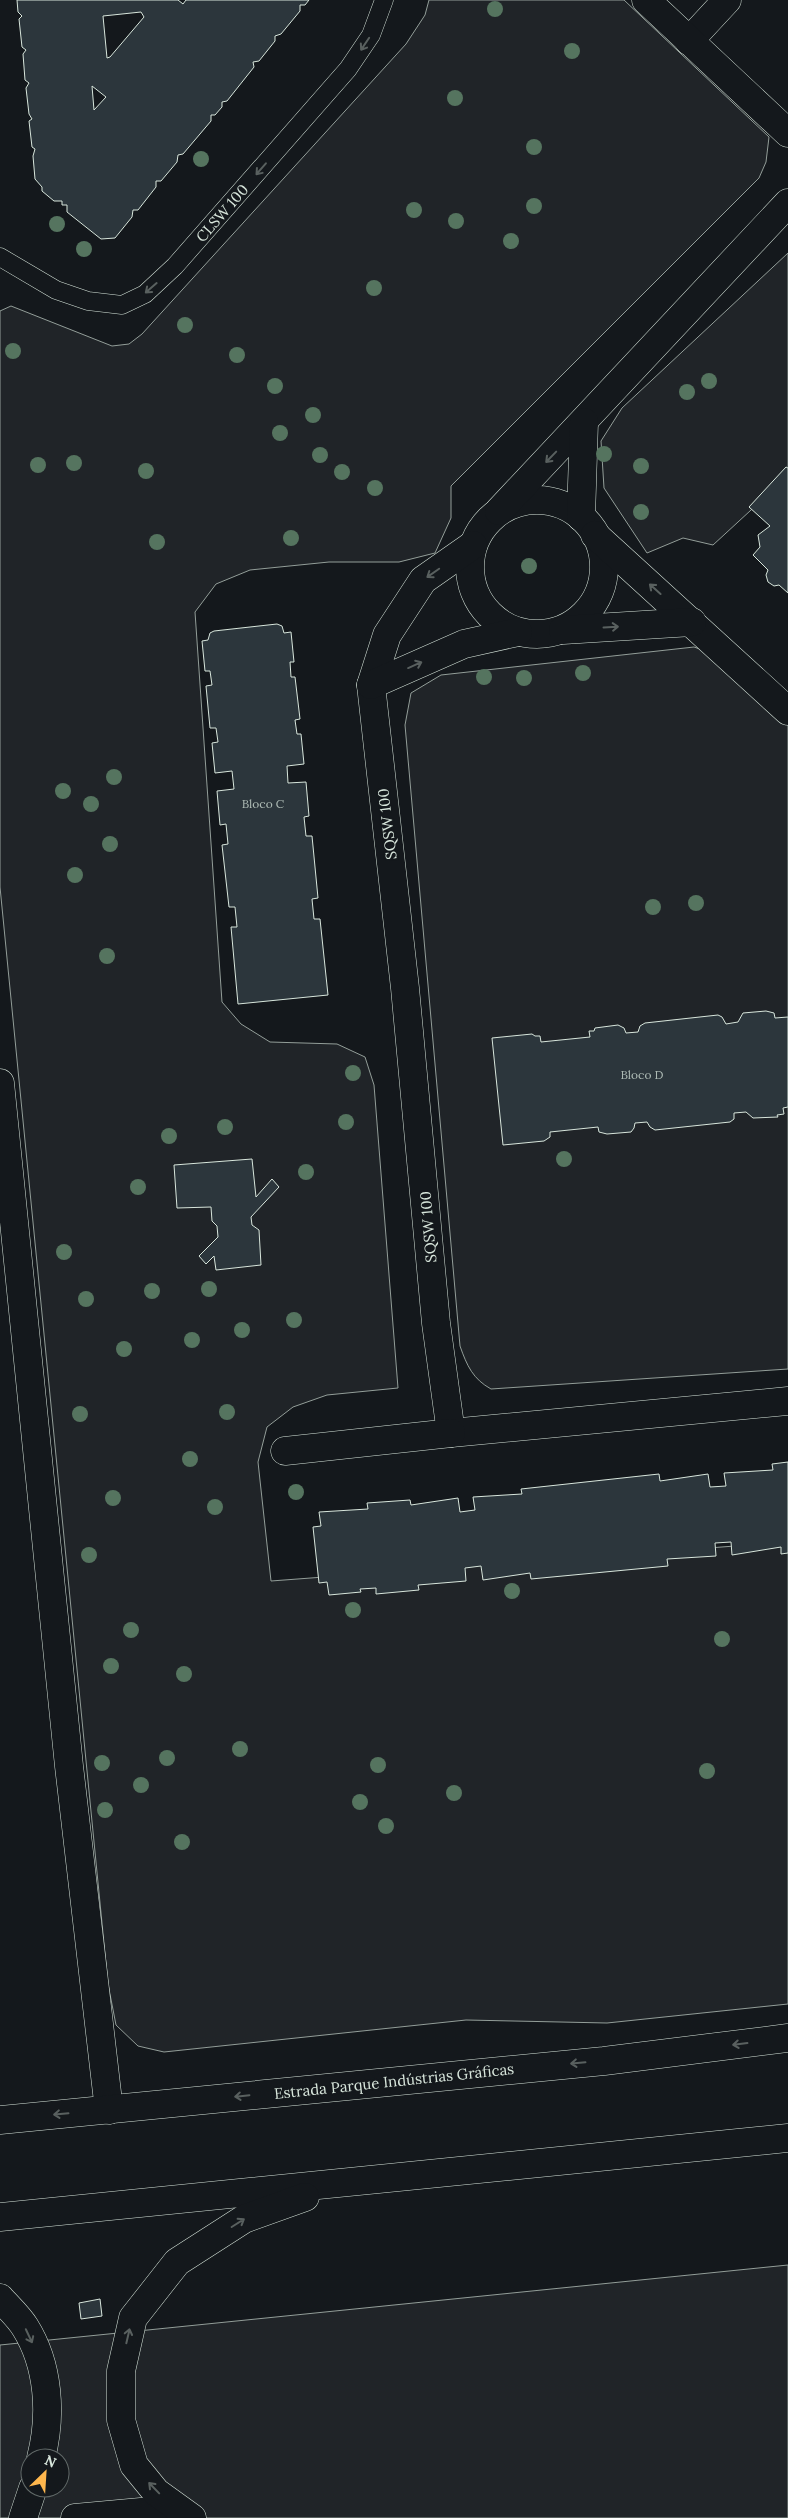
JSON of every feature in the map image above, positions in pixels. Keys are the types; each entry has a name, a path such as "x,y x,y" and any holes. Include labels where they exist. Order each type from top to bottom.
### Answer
{"street":[{"path":"646,0 788,133"},
{"path":"689,41 727,0"},
{"path":"692,622 563,630 541,635 518,632 498,622 482,607 472,588 470,566 473,545 483,526 584,422 788,203"},
{"path":"563,630 582,618 596,600 603,578 604,556 588,526 584,422"},
{"path":"499,511 519,502 540,500 562,506 588,526 788,711"},
{"name":"SQSW 100","path":"452,1433 436,1322 405,988 371,685 387,635 423,580 473,545"},
{"path":"371,685 464,644 518,632"},
{"path":"0,1083 69,1766 110,2110"},
{"path":"285,1451 788,1401"},
{"name":"Estrada Parque Indústrias Gráficas","path":"0,2120 604,2060 788,2038"},
{"path":"0,2217 788,2138"},
{"path":"192,2518 156,2492 134,2465 120,2420 121,2371 133,2318 177,2262 229,2228 244,2219 347,2183"},
{"path":"0,2298 25,2327 40,2360 48,2398 44,2448"},
{"path":"23,2518 30,2498"},
{"path":"75,2518 141,2512 186,2518"}],"lane":[{"name":"CLSW 100","path":"0,256 56,290 88,302 122,304 145,294 175,266 348,69 370,35 384,0"}],"shaded area":[{"path":"429,0 624,0 769,137 766,162 759,178 451,486 451,518 435,553 399,562 329,562 250,570 216,584 195,612 222,1002 241,1024 270,1042 337,1044 365,1057 374,1085 398,1388 327,1395 293,1407 267,1427 258,1462 271,1581 788,1542 788,2004 607,2023 466,2020 164,2052 138,2046 116,2025 108,1984 0,887 0,311 11,306 112,346 129,344 142,334 406,44 425,15"},
{"path":"788,253 788,476 713,545 683,538 647,553 604,488 601,441 622,408"},
{"path":"694,647 714,654 788,723 788,1369 491,1389 471,1371 460,1346 405,725 411,693 441,675"},
{"path":"788,2265 788,2518 0,2518 0,2345"}],"building":[{"path":"17,0 178,0 183,4 186,0 309,0 305,5 300,5 300,11 281,34 275,36 275,41 259,61 253,62 254,67 227,101 222,102 222,107 215,115 211,115 211,121 183,154 178,155 177,162 161,181 156,181 156,187 138,210 133,210 132,217 115,238 101,239 67,212 67,205 62,205 62,201 54,201 42,191 42,187 35,179 33,156 35,149 32,147 29,121 32,119 29,114 26,88 29,83 25,80 23,54 26,50 22,47 19,19 22,16 18,12","holes":["141,12 144,17 110,57 107,58 103,16","92,86 106,97 94,110"]},
{"path":"786,467 788,468 788,593 779,585 774,586 768,582 766,575 768,570 753,555 760,547 758,535 770,526 749,507"},
{"name":"Bloco C","path":"277,624 282,626 284,633 291,632 294,662 290,662 291,677 295,677 300,719 295,720 297,734 301,734 304,764 287,766 288,783 306,782 309,816 304,817 306,836 312,836 318,898 312,899 314,919 320,919 328,995 238,1004 231,927 237,927 235,907 229,907 222,845 228,844 226,824 220,825 217,791 234,789 232,771 215,773 212,743 218,742 216,728 210,728 206,686 212,685 210,671 205,671 202,641 208,640 210,633 214,631"},
{"name":"Bloco D","path":"766,1011 774,1013 775,1018 788,1017 788,1107 783,1108 784,1114 777,1115 778,1117 753,1118 746,1112 734,1113 734,1119 730,1122 655,1130 647,1122 635,1123 631,1132 607,1134 599,1132 598,1127 550,1132 550,1137 544,1141 503,1145 492,1038 532,1034 540,1036 541,1042 590,1037 589,1031 594,1031 595,1028 618,1025 624,1028 626,1033 638,1032 640,1026 645,1023 718,1015 722,1017 726,1024 738,1022 743,1013"},
{"path":"252,1159 256,1197 272,1179 279,1187 251,1217 252,1225 259,1230 261,1265 216,1270 214,1256 206,1264 199,1256 218,1237 217,1226 212,1221 211,1207 177,1208 174,1165"},
{"path":"788,1462 788,1553 781,1554 781,1547 732,1555 731,1542 715,1543 716,1556 667,1559 668,1566 531,1579 530,1573 483,1580 481,1566 465,1568 466,1581 418,1585 419,1590 376,1594 376,1588 360,1589 361,1592 329,1595 327,1582 319,1583 313,1527 321,1526 319,1512 368,1509 367,1503 410,1500 411,1505 458,1498 460,1512 475,1510 473,1497 522,1494 521,1489 659,1474 660,1481 708,1474 710,1487 726,1486 724,1473 773,1470 772,1464"},
{"path":"100,2299 102,2316 81,2319 79,2303"}]}
